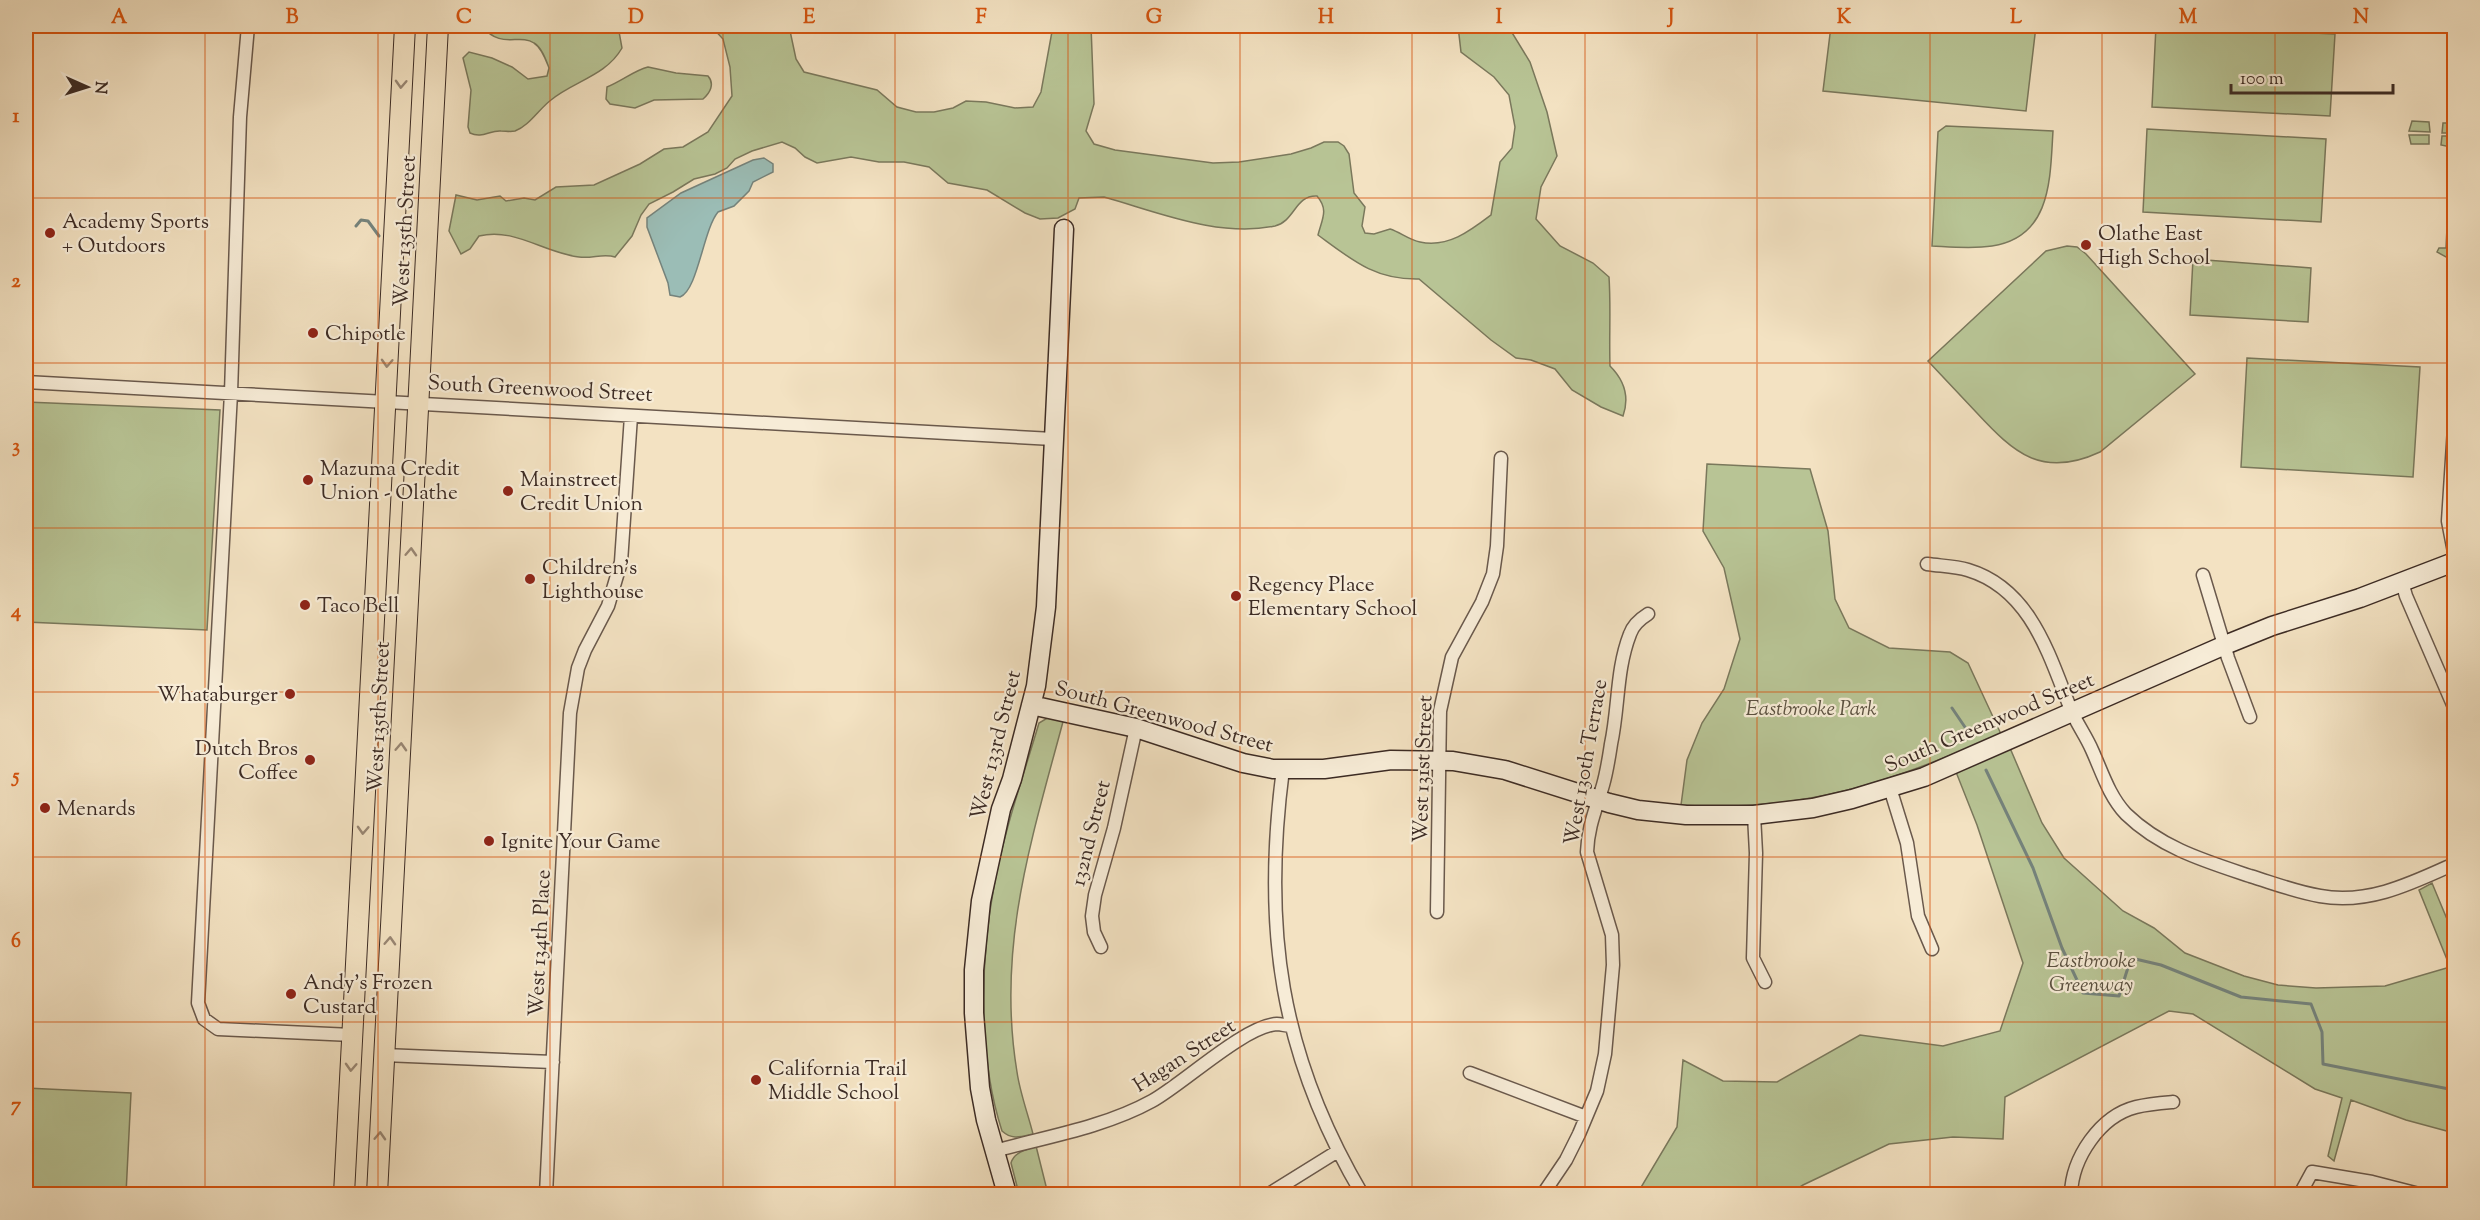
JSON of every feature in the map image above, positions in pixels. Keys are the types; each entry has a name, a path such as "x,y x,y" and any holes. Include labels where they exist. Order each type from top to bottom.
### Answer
{"main road":[{"name":"West 135th Street","path":"344,1194 405,26"},
{"name":"West 135th Street","path":"377,1194 438,26"}],"street":[{"path":"248,26 240,117 231,393 198,1003 204,1019 218,1029 352,1035"},
{"name":"West 133rd Street","path":"1007,1194 984,1109 977,1059 974,970 981,902 1001,809 1012,779 1036,686 1046,607 1064,229"},
{"name":"South Greenwood Street","path":"26,382 1053,439"},
{"name":"West 134th Place","path":"546,1194 570,713 578,668 608,606 619,571 631,416"},
{"path":"2454,428 2448,521 2454,552"},
{"name":"West 131st Street","path":"1437,912 1440,711 1452,657 1482,602 1493,574 1497,546 1501,458"},
{"name":"South Greenwood Street","path":"1031,705 1136,728 1243,763 1283,769 1324,770 1391,760 1439,760 1480,764 1597,800 1638,810 1718,816 1754,815 1813,808 1890,788 1954,765 2225,645 2272,626 2360,598 2454,562"},
{"path":"1927,564 1966,570 1981,575 1992,580 2013,597 2038,630 2072,712 2115,800 2154,836 2190,855 2295,890 2336,898 2354,898 2389,891 2454,864"},
{"path":"2203,575 2250,717"},
{"path":"2402,582 2454,707"},
{"name":"West 130th Terrace","path":"1543,1194 1566,1161 1586,1118 1597,1091 1605,1054 1613,965 1612,936 1587,852 1590,823 1603,785 1612,741 1617,689 1626,646 1632,628 1648,614"},
{"name":"132nd Street","path":"1101,947 1094,932 1092,916 1095,895 1114,828 1136,728"},
{"path":"1283,769 1275,836 1274,909 1279,969 1291,1026 1313,1094 1338,1152 1362,1194"},
{"path":"1890,788 1907,843 1918,916 1932,949"},
{"path":"1754,815 1756,853 1753,958 1765,982"},
{"name":"Hagan Street","path":"994,1151 1091,1125 1128,1112 1152,1101 1226,1049 1256,1032 1277,1024 1291,1026"},
{"path":"384,1054 553,1062"},
{"path":"1470,1073 1586,1118"},
{"path":"2071,1194 2075,1166 2082,1152 2101,1128 2135,1107 2173,1102"},
{"path":"1269,1194 1338,1152"},
{"path":"2300,1194 2312,1172 2372,1182 2419,1194"}],"green space":[{"path":"482,26 618,26 622,48 599,72 560,93 520,129 474,135 470,133 468,127 471,90 463,58 469,52 492,58 512,67 528,79 547,76 549,68 541,51 534,43 528,40 496,37"},
{"path":"711,26 789,26 796,59 804,72 877,90 897,107 916,112 934,112 953,108 966,101 986,102 1015,108 1033,107 1041,92 1053,26 1091,26 1094,104 1086,131 1094,144 1115,150 1213,163 1239,162 1291,154 1324,142 1338,142 1349,154 1354,193 1365,207 1362,226 1365,233 1374,234 1390,229 1416,241 1440,243 1458,237 1491,215 1500,162 1512,148 1515,127 1509,95 1494,77 1461,52 1458,26 1508,26 1530,62 1547,112 1557,156 1541,187 1536,219 1560,246 1593,263 1609,277 1610,366 1619,377 1626,395 1623,416 1601,407 1572,390 1555,369 1531,360 1516,358 1491,340 1419,279 1389,276 1377,272 1342,253 1318,235 1324,210 1317,196 1304,200 1282,223 1254,229 1232,229 1189,222 1104,197 1079,198 1075,209 1058,218 1040,219 1025,213 987,190 948,183 929,167 851,157 817,163 782,142 752,151 735,159 727,168 715,174 694,179 649,204 641,215 632,236 615,257 566,255 517,238 492,234 479,236 470,249 461,254 449,231 456,195 477,200 500,196 506,201 524,198 535,200 556,187 594,185 640,164 664,149 683,147 708,132 732,96 730,67 723,39"},
{"path":"1831,26 2036,26 2026,111 1823,91"},
{"path":"2156,26 2335,34 2330,116 2152,107"},
{"path":"648,67 708,76 711,88 703,99 654,100 635,108 610,104 606,99 607,87"},
{"path":"2454,82 2454,133 2442,133 2443,123 2452,123"},
{"path":"2412,121 2429,122 2430,132 2409,131"},
{"path":"1946,126 2053,131 2051,168 2044,203 2037,218 2026,231 2012,240 1992,246 1970,248 1932,246 1938,132"},
{"path":"2147,129 2326,139 2321,222 2143,212"},
{"path":"2409,135 2429,135 2429,144 2411,144"},
{"path":"2442,136 2454,136 2454,253 2446,257 2437,252 2439,248 2446,248 2451,147 2441,145"},
{"path":"2067,246 2077,247 2086,254 2195,374 2100,452 2080,460 2062,463 2045,462 2017,450 2003,439 1928,361 2046,251"},
{"path":"2193,259 2311,268 2308,322 2190,315"},
{"path":"2247,358 2420,367 2413,477 2241,467"},
{"path":"26,402 220,410 207,630 26,622"},
{"name":"Eastbrooke Park","path":"1707,464 1810,469 1828,531 1835,599 1849,628 1889,648 1950,652 1968,663 2001,734 1884,780 1807,799 1725,806 1681,805 1687,760 1702,723 1724,689 1740,639 1724,568 1703,531"},
{"path":"1049,717 1064,718 1040,806 1014,936 1011,980 1012,1026 1018,1080 1033,1134 1016,1137 1009,1136 1002,1131 989,1072 984,1009 986,946 994,886 1008,824 1039,723"},
{"name":"Eastbrooke Greenway","path":"2010,748 2042,823 2064,858 2123,911 2154,928 2185,953 2244,976 2278,985 2316,988 2385,986 2450,967 2419,890 2432,883 2454,936 2454,1133 2406,1120 2351,1100 2334,1161 2328,1156 2342,1098 2315,1089 2193,1014 2169,1011 2005,1097 2003,1139 1953,1137 1889,1144 1789,1194 1637,1194 1677,1127 1683,1060 1723,1081 1777,1082 1860,1035 1943,1046 2000,1031 2023,963 1977,825 1956,772"},
{"path":"26,1088 131,1093 126,1194 26,1194"},
{"path":"1036,1146 1048,1194 1019,1194 1011,1163 1018,1154"}],"water":[{"path":"764,158 773,164 773,172 753,182 749,191 734,206 718,212 708,232 696,272 686,292 680,297 670,295 668,283 647,227 647,218 681,193 753,160"}],"waterway":[{"path":"356,226 361,220 368,221 379,236"},
{"path":"1952,708 1971,736"},
{"path":"1986,770 2033,868 2062,948 2083,993 2119,996 2131,958 2161,965 2241,997 2311,1004 2322,1032 2323,1064 2454,1090"}],"place":[{"name":"Academy Sports + Outdoors","path":"50,233"},
{"name":"Olathe East High School","path":"2086,245"},
{"name":"Chipotle","path":"313,333"},
{"name":"Mazuma Credit Union - Olathe","path":"308,480"},
{"name":"Mainstreet Credit Union","path":"508,491"},
{"name":"Children's Lighthouse","path":"530,579"},
{"name":"Regency Place Elementary School","path":"1236,596"},
{"name":"Taco Bell","path":"305,605"},
{"name":"Whataburger","path":"290,694"},
{"name":"Dutch Bros Coffee","path":"310,760"},
{"name":"Menards","path":"45,808"},
{"name":"Ignite Your Game","path":"489,841"},
{"name":"Andy's Frozen Custard","path":"291,994"},
{"name":"California Trail Middle School","path":"756,1080"}]}
